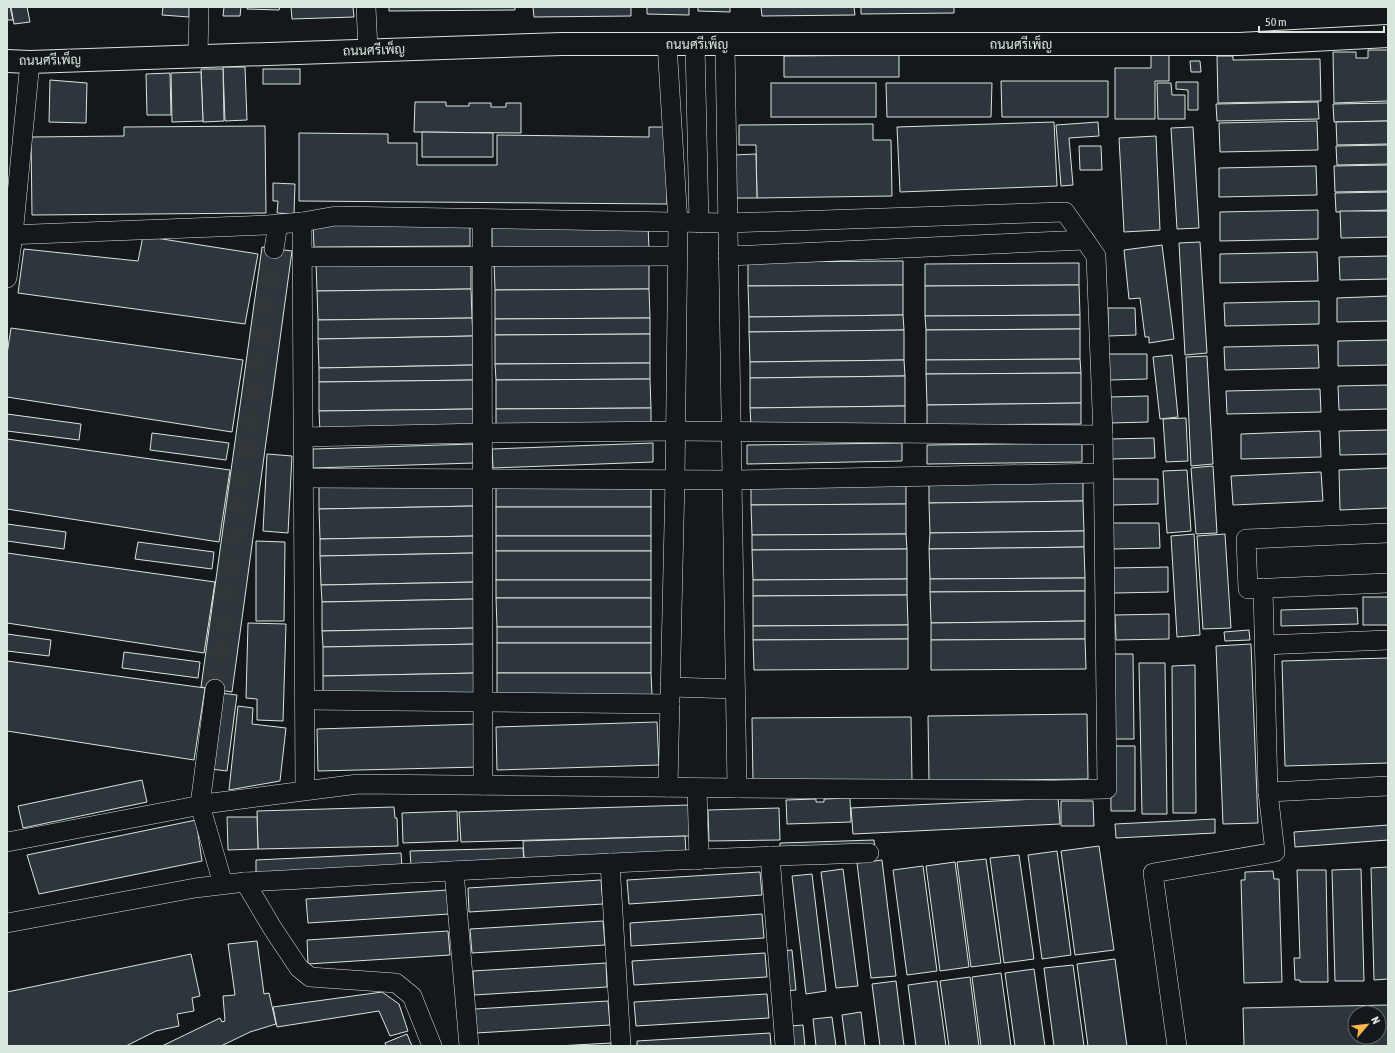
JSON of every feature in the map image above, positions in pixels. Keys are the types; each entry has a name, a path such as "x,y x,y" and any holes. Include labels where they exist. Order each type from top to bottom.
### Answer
{"main road":[{"name":"ถนนศรีเพ็ญ","path":"7,61 30,62 562,44 1239,44 1388,36"}],"street":[{"path":"198,56 199,7"},
{"path":"366,7 368,50"},
{"path":"667,44 678,223 675,480 668,787"},
{"path":"695,44 699,223"},
{"path":"725,44 737,788"},
{"path":"7,278 10,235 30,62"},
{"path":"7,842 200,805 358,784 697,788 1107,789 1103,435 1096,256 1065,212 728,223 336,216 302,222 278,224 10,235"},
{"path":"482,219 483,785"},
{"path":"302,222 305,790"},
{"path":"274,249 278,224"},
{"path":"728,256 1085,240"},
{"path":"303,257 677,256"},
{"path":"304,437 482,433 675,432 1103,435"},
{"path":"304,478 731,480 1103,473"},
{"path":"1388,533 1246,539 1248,589 1388,583"},
{"path":"1177,1046 1152,873 1275,852 1268,792 1263,588"},
{"path":"1265,645 1388,640"},
{"path":"215,689 200,805 223,884"},
{"path":"305,700 483,702 670,696 735,689"},
{"path":"1268,792 1388,786"},
{"path":"697,788 699,860"},
{"path":"7,923 195,888 245,882 610,863 869,853"},
{"path":"770,856 785,1046"},
{"path":"610,863 621,1046"},
{"path":"454,871 469,1046"},
{"path":"245,882 273,929 299,968 310,977 396,983 412,996 432,1046"}],"building":[{"path":"7,7 10,7 13,20 7,20"},
{"path":"11,7 27,7 30,22 14,24"},
{"path":"163,7 189,7 189,17 162,15"},
{"path":"224,7 241,7 240,16 223,16"},
{"path":"247,7 280,7 279,10 247,9"},
{"path":"291,7 353,7 354,17 292,19"},
{"path":"389,7 515,7 515,10 389,11"},
{"path":"533,7 631,7 631,16 534,17"},
{"path":"647,7 689,7 689,15 647,14"},
{"path":"698,7 730,7 730,12 698,11"},
{"path":"761,7 854,7 855,15 762,16"},
{"path":"861,7 954,7 954,13 861,14"},
{"path":"1368,50 1388,50 1388,101 1334,103 1333,52 1356,52 1356,58 1368,58"},
{"path":"1151,54 1169,54 1169,81 1155,81 1155,119 1115,119 1115,68 1151,68"},
{"path":"899,55 899,77 784,77 784,56"},
{"path":"1217,56 1233,56 1233,60 1320,59 1321,101 1218,103"},
{"path":"1190,61 1200,61 1201,72 1191,72"},
{"path":"223,67 245,67 247,120 225,121"},
{"path":"201,69 223,69 224,121 203,122"},
{"path":"263,69 300,69 300,84 263,84"},
{"path":"201,72 203,121 172,122 171,73"},
{"path":"170,73 171,115 147,115 146,74"},
{"path":"50,80 87,83 86,123 49,122"},
{"path":"1001,81 1108,81 1108,117 1002,117"},
{"path":"1176,82 1198,82 1198,110 1188,110 1188,90 1176,89"},
{"path":"771,83 876,83 876,117 771,117"},
{"path":"886,83 992,83 991,117 887,117"},
{"path":"1157,83 1171,83 1172,95 1185,95 1185,119 1158,119"},
{"path":"415,102 446,102 446,106 469,106 469,103 491,103 491,107 506,107 506,103 521,103 521,133 414,132"},
{"path":"1318,102 1319,119 1217,121 1216,104"},
{"path":"1388,103 1388,121 1334,122 1333,104"},
{"path":"1317,121 1318,150 1220,152 1219,123"},
{"path":"1388,121 1388,144 1337,145 1336,122"},
{"path":"1054,122 1057,186 900,192 897,127"},
{"path":"1098,122 1099,136 1069,138 1073,185 1061,186 1056,125"},
{"path":"873,124 873,140 891,140 892,196 757,198 756,145 739,145 739,125"},
{"path":"265,126 266,213 32,215 31,137 124,136 124,127"},
{"path":"649,127 667,127 667,204 299,201 299,133 388,134 388,143 417,143 417,165 497,165 497,135 649,137"},
{"path":"1193,127 1199,228 1177,229 1171,128"},
{"path":"422,132 493,133 493,157 422,157"},
{"path":"1156,136 1160,230 1124,232 1119,138"},
{"path":"1388,145 1388,164 1337,165 1336,146"},
{"path":"1079,146 1101,146 1102,170 1080,170"},
{"path":"756,154 757,198 735,198 734,155"},
{"path":"1388,165 1388,191 1335,192 1334,166"},
{"path":"1316,166 1317,195 1219,197 1219,168"},
{"path":"273,183 295,184 294,214 277,213 278,201 273,201"},
{"path":"1388,192 1388,210 1336,212 1335,193"},
{"path":"1318,210 1318,239 1220,241 1220,212"},
{"path":"1340,211 1388,211 1388,237 1341,238"},
{"path":"470,223 470,246 314,247 313,224"},
{"path":"648,225 649,249 492,250 492,226"},
{"path":"143,236 258,254 245,324 18,293 24,249 138,261"},
{"path":"1200,242 1207,353 1185,355 1179,243"},
{"path":"1162,245 1174,339 1149,343 1149,337 1145,337 1140,298 1129,299 1124,250"},
{"path":"262,247 292,251 232,692 201,687"},
{"path":"1317,252 1318,281 1220,283 1220,254"},
{"path":"1388,256 1388,279 1340,280 1339,257"},
{"path":"471,260 471,289 317,291 316,263"},
{"path":"649,260 649,289 495,290 494,261"},
{"path":"903,261 903,285 748,286 748,262"},
{"path":"1079,263 1079,285 925,286 925,264"},
{"path":"903,285 903,315 749,317 748,286"},
{"path":"1079,285 1080,315 925,316 925,286"},
{"path":"471,289 472,318 318,320 317,291"},
{"path":"649,289 650,318 495,319 495,290"},
{"path":"1388,296 1388,321 1337,322 1337,298"},
{"path":"1319,301 1319,324 1225,326 1224,303"},
{"path":"1108,308 1135,308 1136,335 1108,336"},
{"path":"903,315 904,330 749,332 749,317"},
{"path":"1080,315 1080,329 926,330 925,316"},
{"path":"472,318 473,336 318,339 318,320"},
{"path":"650,318 650,334 495,335 495,319"},
{"path":"11,328 243,360 232,432 7,397 7,354"},
{"path":"1080,329 1080,359 926,360 926,330"},
{"path":"904,330 904,360 750,362 749,332"},
{"path":"650,334 650,363 495,364 495,335"},
{"path":"473,336 473,365 319,368 318,339"},
{"path":"1388,340 1388,365 1338,366 1338,341"},
{"path":"1318,345 1319,368 1225,370 1224,347"},
{"path":"1109,354 1147,354 1147,379 1109,380"},
{"path":"1172,355 1178,417 1160,419 1153,357"},
{"path":"1207,356 1213,464 1191,466 1186,357"},
{"path":"1080,359 1081,373 926,374 926,360"},
{"path":"904,360 905,376 750,378 750,362"},
{"path":"650,363 650,379 496,380 495,364"},
{"path":"473,365 474,380 319,382 319,368"},
{"path":"1081,373 1081,403 927,405 926,374"},
{"path":"905,376 905,406 750,408 750,378"},
{"path":"650,379 651,408 496,409 496,380"},
{"path":"474,380 474,409 319,411 319,382"},
{"path":"1388,385 1388,409 1339,410 1338,386"},
{"path":"1320,389 1321,412 1227,414 1226,391"},
{"path":"1148,396 1148,422 1110,423 1109,397"},
{"path":"1081,403 1081,424 927,425 927,405"},
{"path":"905,406 905,424 751,426 750,408"},
{"path":"651,408 651,428 496,429 496,409"},
{"path":"474,409 475,429 320,432 319,411"},
{"path":"7,414 81,424 79,440 7,431"},
{"path":"1186,418 1188,461 1166,462 1163,419"},
{"path":"1388,430 1388,454 1340,455 1339,431"},
{"path":"1320,431 1321,457 1241,459 1241,434"},
{"path":"152,433 229,443 226,460 150,450"},
{"path":"1154,438 1155,458 1111,459 1110,439"},
{"path":"7,439 230,470 219,542 7,509"},
{"path":"653,443 653,462 493,468 492,449"},
{"path":"902,443 902,461 747,464 747,445"},
{"path":"1082,443 1082,462 927,464 927,445"},
{"path":"473,444 474,463 313,468 313,449"},
{"path":"267,454 292,456 288,533 263,531"},
{"path":"1213,466 1217,533 1196,534 1191,468"},
{"path":"1388,468 1388,508 1340,510 1339,470"},
{"path":"1187,470 1191,531 1167,533 1163,471"},
{"path":"1321,472 1323,501 1233,505 1231,476"},
{"path":"1083,479 1083,501 929,503 929,481"},
{"path":"1111,479 1158,479 1158,504 1112,505"},
{"path":"474,481 474,506 319,509 319,484"},
{"path":"906,483 906,504 751,505 751,484"},
{"path":"496,484 651,484 651,507 496,507"},
{"path":"1083,501 1084,531 930,533 929,503"},
{"path":"906,504 906,534 752,535 751,505"},
{"path":"474,506 475,536 320,539 319,509"},
{"path":"496,507 651,507 651,536 496,536"},
{"path":"1113,523 1159,523 1160,548 1113,549"},
{"path":"7,524 66,532 64,549 7,541"},
{"path":"1084,531 1084,547 929,549 930,533"},
{"path":"906,534 907,549 752,550 752,535"},
{"path":"1194,534 1200,635 1177,637 1171,536"},
{"path":"1225,534 1231,628 1203,629 1197,536"},
{"path":"475,536 475,553 320,556 320,539"},
{"path":"496,536 651,536 651,551 496,551"},
{"path":"256,541 285,542 284,621 256,621"},
{"path":"138,542 214,552 212,569 135,559"},
{"path":"1084,547 1085,578 930,579 929,549"},
{"path":"907,549 907,579 753,580 752,550"},
{"path":"496,551 651,551 651,580 496,580"},
{"path":"7,553 215,582 204,653 7,623"},
{"path":"475,553 476,582 321,585 320,556"},
{"path":"1168,567 1168,592 1114,593 1113,568"},
{"path":"1085,578 1085,591 930,592 930,579"},
{"path":"907,579 907,595 753,596 753,580"},
{"path":"496,580 651,580 651,598 496,598"},
{"path":"476,582 476,599 322,602 321,585"},
{"path":"1085,591 1085,621 931,623 930,592"},
{"path":"907,595 908,625 753,626 753,596"},
{"path":"1363,597 1388,597 1388,625 1363,625"},
{"path":"496,598 651,598 651,627 497,627"},
{"path":"476,599 477,628 322,631 322,602"},
{"path":"1357,608 1358,624 1281,626 1281,610"},
{"path":"1169,614 1169,639 1116,640 1115,615"},
{"path":"1085,621 1085,639 931,640 931,623"},
{"path":"248,623 286,624 283,721 257,720 257,699 246,698"},
{"path":"908,625 908,639 753,640 753,626"},
{"path":"497,627 651,627 651,643 497,643"},
{"path":"477,628 478,644 323,647 322,631"},
{"path":"1249,630 1250,640 1225,641 1224,632"},
{"path":"7,634 51,640 49,656 7,651"},
{"path":"908,639 908,669 754,670 753,640"},
{"path":"1085,639 1086,669 931,670 931,640"},
{"path":"497,643 651,643 651,673 497,673"},
{"path":"478,644 478,673 323,676 323,647"},
{"path":"1251,644 1258,823 1223,824 1216,646"},
{"path":"124,652 200,662 198,678 122,668"},
{"path":"1109,654 1133,654 1134,739 1109,739"},
{"path":"1388,658 1388,763 1285,766 1282,661"},
{"path":"7,661 205,688 194,760 7,731"},
{"path":"1139,663 1165,663 1167,814 1142,814"},
{"path":"1195,665 1196,813 1173,813 1172,666"},
{"path":"478,673 478,693 323,696 323,676"},
{"path":"497,673 651,673 652,695 497,695"},
{"path":"220,693 237,695 227,771 211,769"},
{"path":"238,706 253,708 252,724 286,728 280,781 229,790"},
{"path":"1087,714 1088,779 929,781 928,716"},
{"path":"911,717 912,782 753,783 752,718"},
{"path":"657,722 659,765 497,770 496,727"},
{"path":"478,724 480,767 318,771 317,729"},
{"path":"1110,746 1135,746 1135,811 1111,811"},
{"path":"142,780 147,802 23,828 18,806"},
{"path":"850,798 851,822 787,824 786,800 816,799 816,802 824,802 824,799"},
{"path":"1058,798 1060,824 853,834 851,808"},
{"path":"1061,801 1093,801 1094,826 1061,826"},
{"path":"689,805 690,836 461,842 459,812"},
{"path":"394,807 395,818 397,818 398,846 258,849 257,811"},
{"path":"779,808 780,840 709,841 708,810"},
{"path":"457,811 458,841 403,843 402,813"},
{"path":"227,817 257,817 258,849 228,850"},
{"path":"1215,819 1215,833 1116,838 1115,824"},
{"path":"196,820 202,861 39,894 27,855"},
{"path":"1388,825 1388,840 1295,847 1294,832"},
{"path":"685,836 686,853 524,858 523,841"},
{"path":"874,840 875,851 780,855 780,843"},
{"path":"1099,846 1114,950 1075,955 1061,851"},
{"path":"523,848 524,863 411,866 410,851"},
{"path":"1057,851 1071,955 1042,959 1028,855"},
{"path":"401,853 402,868 256,875 256,860"},
{"path":"1019,855 1034,959 1004,963 990,858"},
{"path":"986,859 1001,963 971,967 957,862"},
{"path":"882,860 896,976 871,978 857,863"},
{"path":"955,862 969,967 940,971 926,866"},
{"path":"923,866 937,971 907,975 893,870"},
{"path":"1388,867 1388,979 1374,980 1371,868"},
{"path":"843,869 858,986 836,988 821,872"},
{"path":"1361,869 1364,981 1335,981 1332,870"},
{"path":"1297,870 1326,870 1328,982 1300,982 1300,980 1295,980 1294,958 1300,958"},
{"path":"1273,871 1274,879 1279,879 1282,982 1244,983 1241,880 1245,880 1245,872"},
{"path":"760,872 762,895 629,904 627,880"},
{"path":"812,874 826,991 806,994 792,876"},
{"path":"601,880 603,904 469,912 468,888"},
{"path":"448,890 449,914 308,923 306,899"},
{"path":"762,914 764,938 631,946 630,923"},
{"path":"603,921 605,945 472,953 470,929"},
{"path":"448,931 450,955 308,964 307,940"},
{"path":"257,941 264,994 269,993 276,1024 250,1032 221,1046 162,1046 220,1018 222,1022 225,1021 223,996 235,995 228,944"},
{"path":"792,950 796,990 786,991 782,951"},
{"path":"765,953 767,977 634,985 632,961"},
{"path":"191,954 200,996 192,998 194,1011 177,1014 179,1026 156,1031 126,1046 7,1046 7,992"},
{"path":"1115,959 1127,1046 1088,1046 1077,964"},
{"path":"606,963 607,987 474,995 473,971"},
{"path":"1073,965 1084,1046 1054,1046 1044,968"},
{"path":"1034,969 1045,1046 1015,1046 1005,973"},
{"path":"1001,973 1011,1046 981,1046 972,977"},
{"path":"970,977 979,1046 949,1046 940,981"},
{"path":"896,981 904,1046 880,1046 872,984"},
{"path":"937,981 946,1046 916,1046 908,985"},
{"path":"382,992 399,1004 408,1031 390,1036 379,1011 277,1027 273,1007"},
{"path":"767,994 769,1018 636,1026 634,1002"},
{"path":"608,1001 610,1025 476,1033 475,1009"},
{"path":"1388,1005 1388,1046 1244,1046 1243,1008 1347,1006 1347,1045 1387,1045"},
{"path":"861,1012 865,1046 846,1046 842,1015"},
{"path":"832,1017 836,1046 816,1046 813,1019"},
{"path":"803,1025 805,1046 793,1046 791,1026"},
{"path":"770,1033 771,1046 637,1046 637,1041"},
{"path":"407,1034 412,1046 386,1046 385,1043"},
{"path":"611,1043 611,1046 557,1046"}],"tunnel":[{"path":"215,689 274,249"}]}
